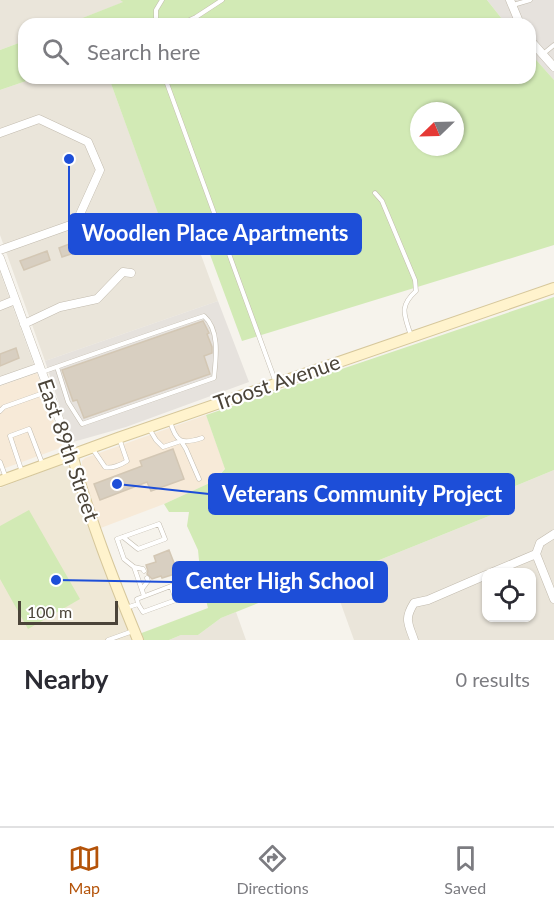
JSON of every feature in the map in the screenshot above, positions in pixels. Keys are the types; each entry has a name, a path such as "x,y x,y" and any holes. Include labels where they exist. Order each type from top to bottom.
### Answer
{"main road":[{"name":"Troost Avenue","path":"3,480 149,427 554,288"},
{"name":"East 89th Street","path":"72,454 83,495 136,635"}],"street":[{"path":"511,2 517,18"},
{"path":"536,47 554,67"},
{"path":"0,133 39,119 88,142 100,170 76,222 0,250"},
{"name":"East 89th Street","path":"0,258 72,454"},
{"path":"24,324 41,318 60,307 97,299 123,272 131,273"},
{"path":"0,306 15,300"},
{"path":"0,381 41,370"},
{"path":"554,534 540,543 536,554 554,599"},
{"path":"504,568 536,554"},
{"path":"414,640 407,621 408,613 414,603 428,600 482,577"}],"lane":[{"path":"156,18 156,10 162,0"},
{"path":"194,18 222,0"},
{"path":"511,2 530,0"},
{"path":"543,55 554,45"},
{"path":"167,84 276,384"},
{"path":"375,193 382,201 415,280 416,291 408,298 404,308 411,337"},
{"path":"41,370 57,367 204,316 210,321 217,349 214,378 82,424 68,402 57,367"},
{"path":"0,411 4,407 49,392"},
{"path":"170,420 174,434 186,449 199,479"},
{"path":"149,427 156,440 164,447 181,441 188,443 202,438"},
{"path":"22,473 10,436 29,429 43,465"},
{"path":"92,447 105,467 109,468 127,461 118,438"},
{"path":"0,462 3,480"},
{"path":"123,537 138,549 165,539 159,524 117,539 124,559 144,571"},
{"path":"134,567 144,596"},
{"path":"142,589 148,581 147,578"},
{"path":"171,586 176,600 143,612 138,604 137,598 171,586"},
{"path":"125,609 138,604"},
{"path":"108,640 136,635"}],"shaded area":[{"path":"0,0 120,0 124,2 83,18 18,18 18,43 0,50"},
{"path":"487,0 554,0 554,80 536,60 536,18 501,18"},
{"path":"18,84 111,84 163,226 187,217 218,301 45,361 0,235 0,90"},
{"path":"0,272 37,373 0,386"},
{"path":"218,301 249,382 126,427 73,442 71,440 45,361"},
{"path":"37,373 62,445 60,448 0,470 0,386"},
{"path":"206,415 225,468 214,481 164,504 98,529 82,471 82,461"},
{"path":"67,462 71,464 134,640 0,640 0,488"},
{"path":"554,470 554,640 354,640 332,579 514,506 508,489"},
{"path":"236,612 246,640 169,640 181,635 198,635 221,618"}],"green space":[{"path":"120,0 487,0 501,18 82,18 123,2"},
{"path":"18,43 18,84 0,90 0,50"},
{"path":"536,60 554,80 554,245 242,341 195,214 163,227 111,84 536,84"},
{"path":"554,297 554,470 508,489 514,506 332,579 323,577 221,618 198,635 181,635 169,640 142,640 139,634 208,608 201,581 198,550 187,526 189,512 169,512 164,504 214,481 225,469 206,415"},
{"path":"29,510 80,599 28,629 0,579 0,526"}],"building":[{"path":"84,236 89,248 62,257 59,248 80,240 79,238"},
{"path":"47,251 50,260 24,270 20,261"},
{"path":"203,321 212,347 212,353 204,356 210,374 84,418 77,400 73,401 62,370"},
{"path":"16,348 19,358 0,366 0,354"},
{"path":"173,449 184,479 151,491 147,482 100,500 94,484 142,466 140,461"},
{"path":"169,550 178,573 152,579 147,574 146,565 156,562 154,556"}],"place":[{"name":"Woodlen Place Apartments","path":"69,159"},
{"name":"Veterans Community Project","path":"117,484"},
{"name":"Center High School","path":"56,580"}]}
